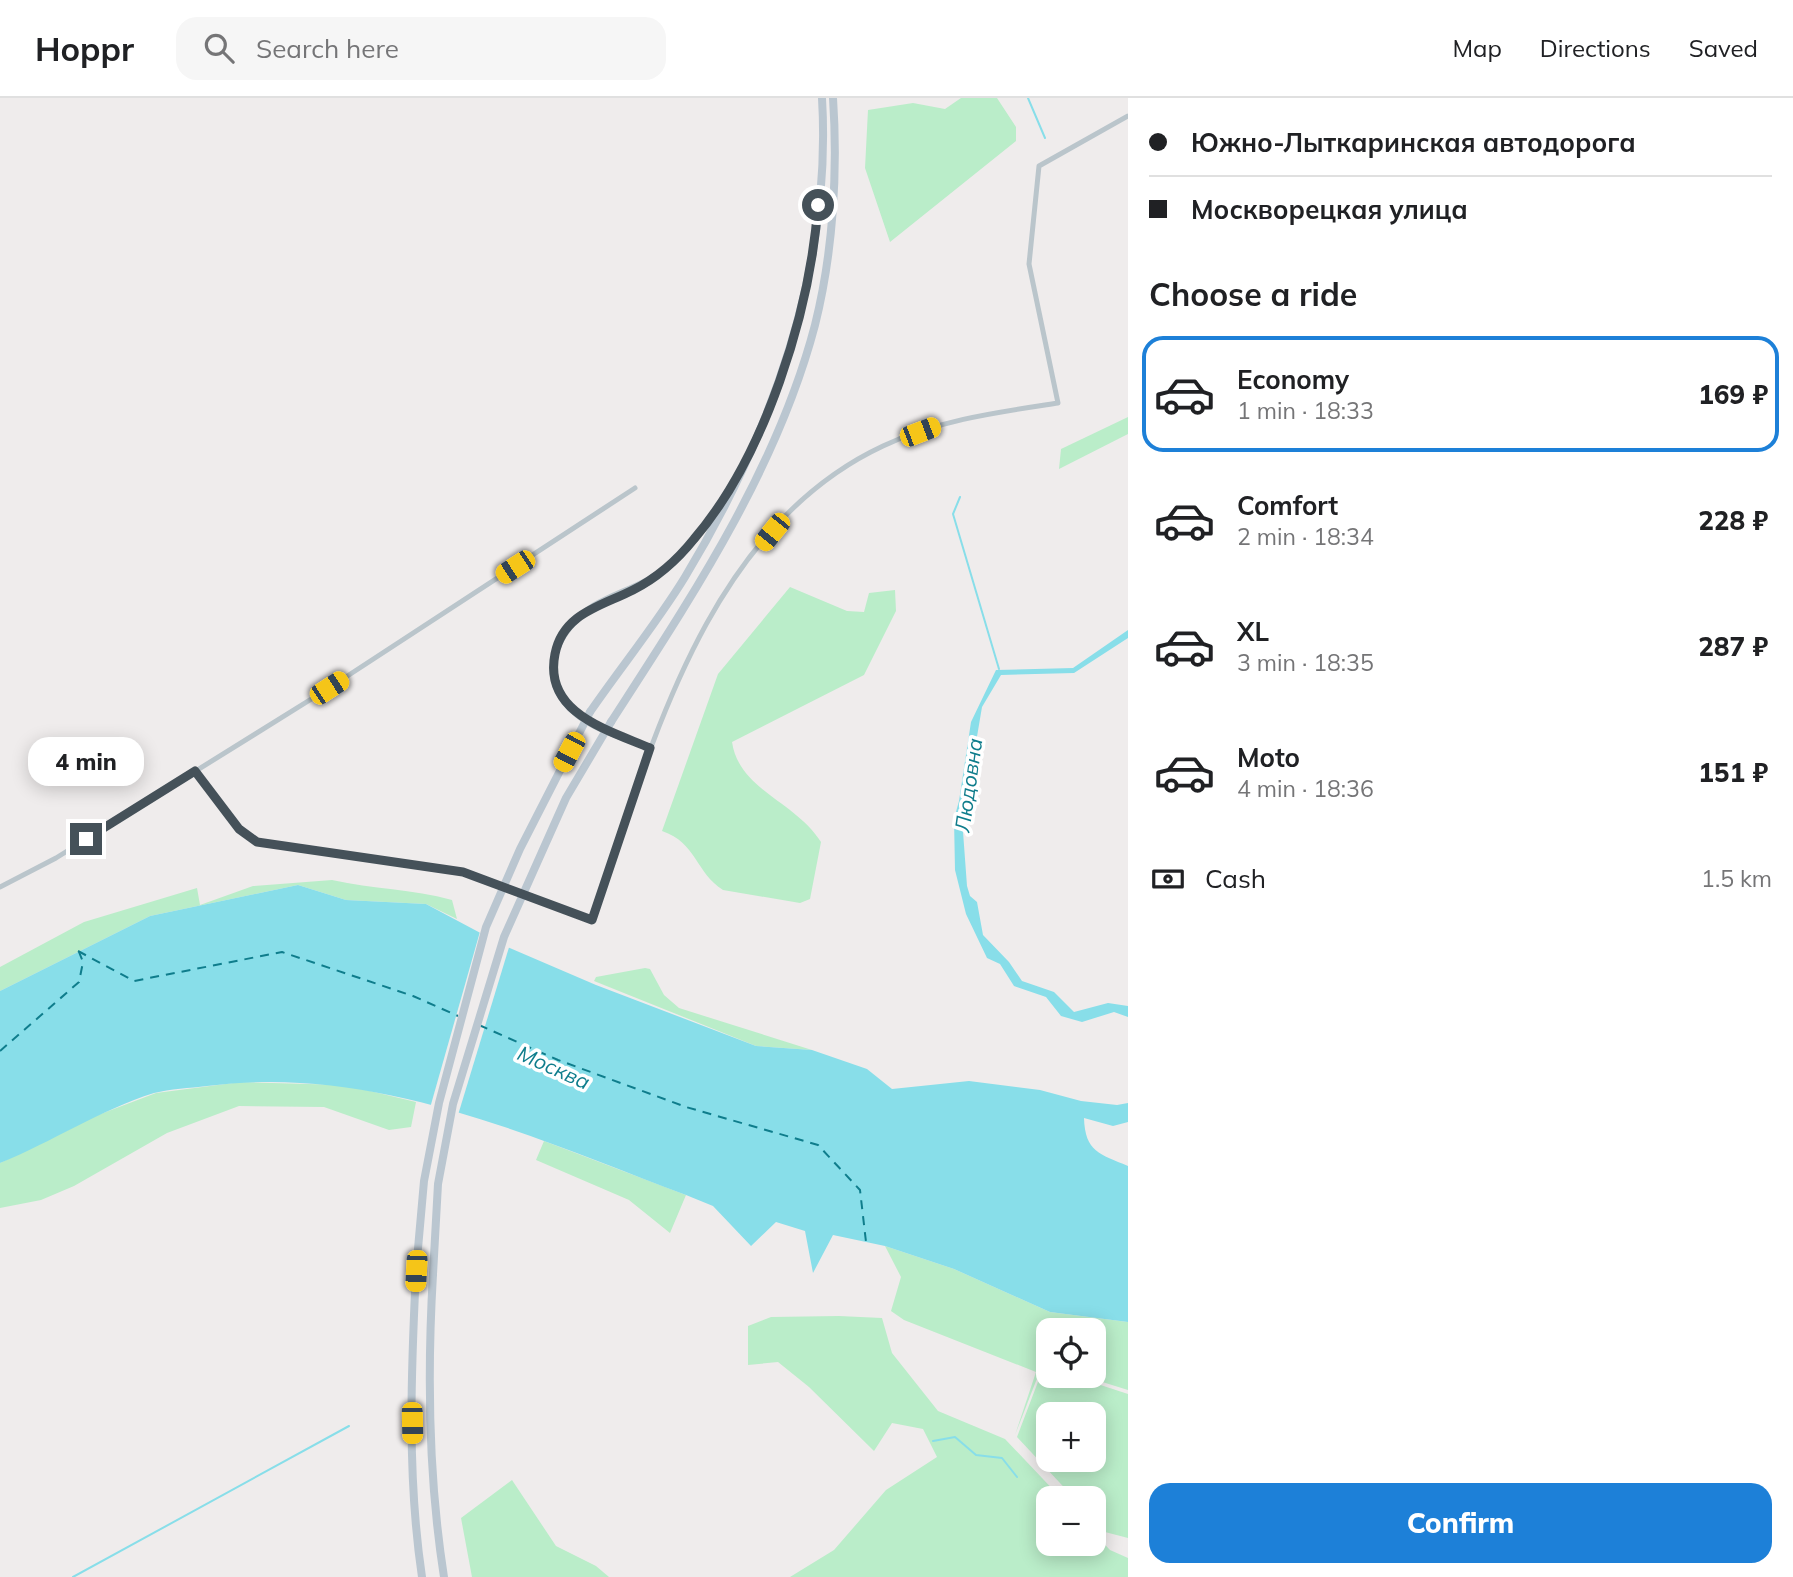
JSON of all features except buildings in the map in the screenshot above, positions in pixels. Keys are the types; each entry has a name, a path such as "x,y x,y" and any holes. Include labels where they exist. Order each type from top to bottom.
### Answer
{"main road":[{"path":"422,1577 414,1524 411,1373 424,1181 439,1103 486,927 531,826 590,712 684,578 730,493 745,464 788,358 815,250 824,136 821,98"},
{"path":"444,1577 436,1526 427,1371 438,1184 453,1104 504,937 566,798 611,722 700,584 768,451 804,359 815,324 827,255 836,137 834,98"}],"street":[{"path":"195,771 239,829 257,842 463,872 592,920 650,748 694,645 714,609 785,517 826,479 883,446 938,425 1058,403 1029,264 1038,166 1128,116"},
{"path":"0,887 56,858 329,688 635,488"},
{"path":"650,748 584,719 566,703 554,674 558,643 570,623 596,605 634,589 669,566 730,493"}],"green space":[{"path":"961,98 997,98 1016,127 1016,141 890,242 865,168 868,110 913,103 945,109"},
{"path":"1128,417 1128,434 1059,469 1061,449"},
{"path":"790,587 847,611 864,612 869,593 895,590 896,611 864,675 732,742 745,772 797,816 821,842 810,899 800,903 723,890 707,875 682,843 662,831 718,674"},
{"path":"332,880 452,900 457,919 426,904 346,900 298,885 150,916 0,991 0,967 84,922 197,888 200,905 253,886"},
{"path":"650,969 664,995 679,1008 812,1050 756,1046 594,981 596,977"},
{"path":"241,1082 345,1085 416,1102 411,1127 389,1130 324,1107 239,1106 167,1133 74,1186 41,1200 0,1208 0,1163 90,1118 156,1093"},
{"path":"544,1141 686,1195 670,1233 629,1200 536,1160"},
{"path":"885,1246 954,1269 1050,1312 1097,1318 1036,1318 1036,1372 904,1320 891,1311 901,1277"},
{"path":"771,1317 882,1318 892,1353 938,1411 1005,1439 1050,1486 1036,1486 1036,1556 1106,1556 1106,1546 1128,1558 1128,1577 790,1577 834,1550 886,1490 937,1457 923,1429 892,1423 874,1451 809,1387 778,1362 748,1365 748,1326"},
{"path":"1106,1319 1128,1322 1128,1390 1106,1383"},
{"path":"1036,1372 1036,1381 1015,1435"},
{"path":"1036,1387 1106,1387 1128,1394 1128,1538 1106,1532 1106,1486 1063,1486 1050,1472 1106,1472 1106,1402 1036,1402 1036,1457 1017,1437"},
{"path":"512,1480 556,1546 596,1566 609,1577 472,1577 461,1518"}],"water":[{"name":"Людовна","path":"1128,630 1128,638 1074,673 1001,675 982,707 969,784 969,803 962,818 967,886 970,896 977,902 983,935 1009,962 1022,981 1054,992 1074,1012 1108,1003 1128,1006 1128,1017 1114,1012 1082,1022 1061,1016 1046,997 1014,986 1000,964 987,958 966,914 955,870 954,819 971,722 996,670 1073,668"},
{"name":"Москва","path":"298,885 346,900 426,904 503,945 596,985 756,1046 812,1050 867,1069 892,1089 969,1081 1040,1090 1081,1101 1117,1105 1128,1103 1128,1122 1113,1126 1084,1118 1087,1138 1091,1145 1102,1155 1128,1166 1128,1322 1050,1312 954,1269 885,1246 833,1235 813,1273 805,1231 776,1222 751,1246 713,1206 570,1150 452,1110 331,1086 270,1082 154,1093 114,1108 0,1163 0,991 150,916"}],"pier":[{"path":"481,928 510,944 458,1115 430,1108"}],"waterway":[{"path":"1028,98 1045,138"},
{"path":"960,497 953,514 999,669"},
{"path":"73,1577 349,1426"},
{"path":"933,1441 955,1437 976,1455 1002,1458 1017,1477"}],"ferry route":[{"path":"78,951 134,981 282,952 413,996 458,1016"},
{"path":"0,1051 79,982 83,962 79,952"},
{"path":"479,1025 558,1060 686,1107 818,1145 860,1190 866,1242"}],"route":[{"path":"86,839 195,771 239,829 257,842 279,848 463,872 496,887 592,920 650,748 591,723 571,709 558,690 554,674 558,643 570,623 596,605 634,589 669,566 694,540 730,493 745,464 788,358 815,250 818,205"}]}
